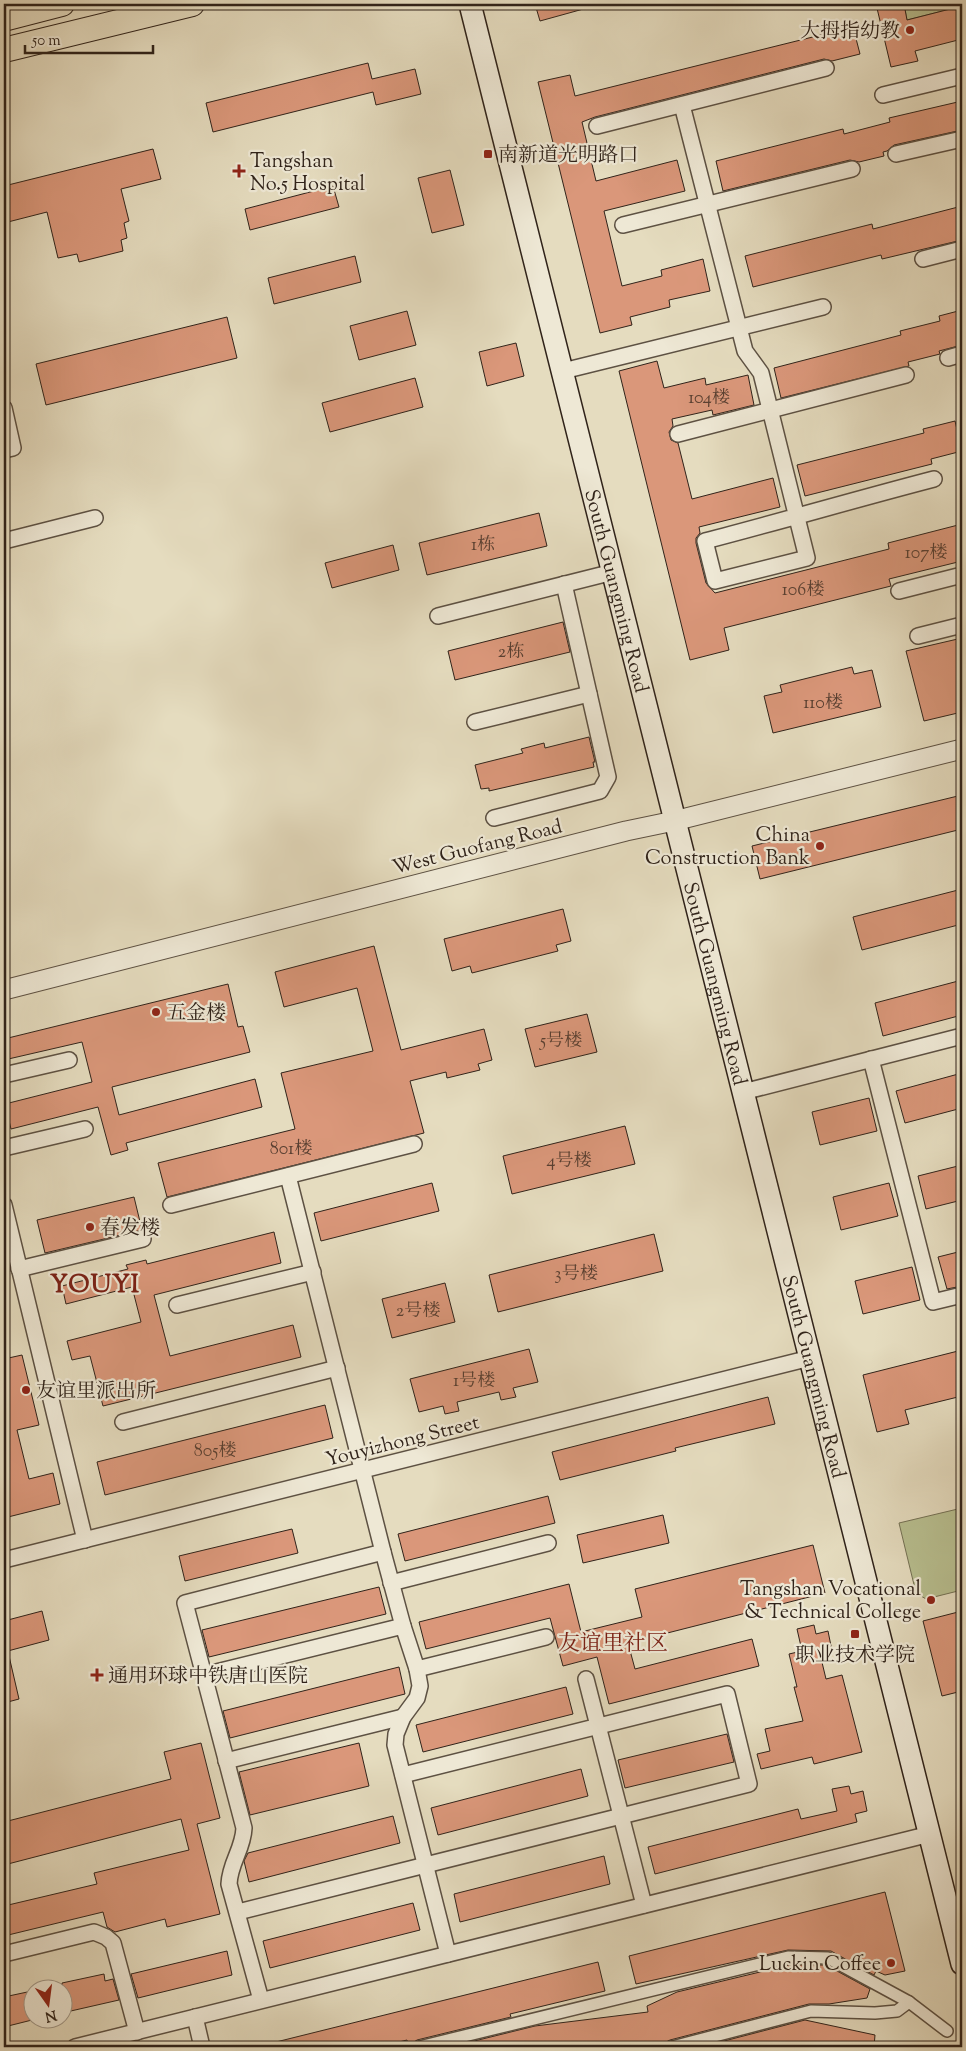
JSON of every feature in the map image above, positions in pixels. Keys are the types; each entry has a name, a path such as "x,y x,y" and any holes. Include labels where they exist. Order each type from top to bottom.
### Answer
{"main road":[{"path":"4,19 62,4"},
{"path":"4,50 192,4"},
{"name":"South Guangming Road","path":"470,4 962,1964"}],"street":[{"path":"597,126 826,68"},
{"path":"882,96 962,76"},
{"path":"682,105 745,351 761,373 771,410 798,517 808,558 715,581 705,540 798,517 934,479"},
{"path":"896,154 962,139"},
{"path":"623,225 852,169"},
{"path":"923,259 962,249"},
{"path":"563,371 823,307"},
{"path":"678,434 906,375"},
{"path":"4,408 13,448 4,450"},
{"path":"4,541 95,518"},
{"path":"438,616 613,572"},
{"path":"899,591 962,575"},
{"path":"494,818 600,791 608,777 564,584"},
{"path":"918,636 962,625"},
{"path":"475,722 589,694"},
{"name":"West Guofang Road","path":"4,990 626,831 674,821 962,749"},
{"path":"743,1092 962,1036"},
{"path":"871,1059 933,1302 962,1295"},
{"path":"4,1075 69,1060"},
{"path":"4,1148 85,1129"},
{"path":"171,1205 414,1144"},
{"path":"288,1176 364,1470 383,1552 403,1626 418,1669 420,1686 417,1698 403,1717 396,1734 395,1745 448,1954"},
{"path":"4,1205 85,1540"},
{"path":"19,1269 143,1239"},
{"path":"177,1305 313,1272"},
{"name":"Youyizhong Street","path":"4,1560 810,1358"},
{"path":"123,1422 337,1368"},
{"path":"392,1583 548,1543"},
{"path":"261,2000 229,1884 230,1871 244,1841 244,1828 185,1603 383,1552"},
{"path":"204,1675 403,1626"},
{"path":"418,1669 546,1637"},
{"path":"586,1679 644,1905"},
{"path":"238,1912 749,1784 727,1694 403,1775"},
{"path":"226,1761 403,1717"},
{"path":"75,2047 930,1834"},
{"path":"4,1954 94,1932 106,1937 113,1943 137,2032"},
{"path":"419,2047 788,1957 828,1958 908,2002 948,2031"},
{"path":"672,2047 811,2011 875,2013 897,2010 908,2002"},
{"path":"195,2017 202,2047"}],"green space":[{"path":"904,4 962,4 962,6 907,20"},
{"path":"962,1508 962,1590 926,1599 916,1593 899,1523"}],"building":[{"path":"535,4 586,4 587,8 540,21"},
{"path":"876,4 904,4 907,20 962,6 962,39 915,51 918,61 891,67"},
{"path":"853,27 860,54 832,61 824,59 595,117 582,122 596,181 677,160 685,191 604,211 622,286 662,276 661,270 703,259 710,291 669,300 670,307 630,317 632,325 600,333 538,82 570,75 575,96"},
{"path":"368,63 372,79 415,69 421,94 376,105 373,92 213,132 206,103"},
{"path":"962,101 962,130 894,145 883,152 884,156 859,162 850,160 723,191 716,161 843,129 844,134 890,122 889,118"},
{"path":"153,149 161,179 121,189 129,221 124,223 127,238 121,240 123,251 79,262 77,254 58,258 47,212 4,223 4,186"},
{"path":"450,170 464,225 432,233 418,178"},
{"path":"333,186 339,207 250,230 245,209"},
{"path":"962,206 962,240 882,259 881,255 753,287 745,256 872,224 873,229"},
{"path":"355,256 361,282 274,304 268,278"},
{"path":"962,310 962,345 939,351 940,354 908,362 909,366 781,398 774,368 901,335 900,331 940,321 939,316"},
{"path":"407,311 416,345 359,360 350,326"},
{"path":"227,317 237,358 46,405 36,364"},
{"path":"516,343 524,376 487,386 479,352"},
{"path":"657,361 664,388 705,378 706,385 748,375 754,405 713,415 712,410 672,419 673,426 669,432 671,440 678,443 692,499 773,478 780,507 699,527 700,533 696,538 696,543 706,583 715,593 889,549 888,543 962,524 962,561 889,579 891,586 724,628 729,650 690,660 619,371"},
{"path":"415,378 423,407 330,432 322,403"},
{"path":"955,421 962,451 931,459 932,464 805,496 797,465 924,433 923,429"},
{"path":"539,513 547,546 427,575 419,543"},
{"path":"393,545 399,570 332,588 325,563"},
{"path":"563,622 570,652 455,680 448,651"},
{"path":"962,638 962,712 924,721 906,651"},
{"path":"852,667 854,674 872,670 881,707 773,733 764,696 782,692 780,685"},
{"path":"589,737 595,762 593,762 594,767 489,791 489,788 481,789 475,765 523,753 521,749 544,743 545,748"},
{"path":"962,795 962,829 760,879 752,846"},
{"path":"962,889 962,924 862,950 853,917"},
{"path":"563,909 571,941 556,945 558,951 472,973 470,966 452,971 444,939"},
{"path":"374,946 401,1050 484,1029 492,1060 478,1064 480,1070 447,1078 446,1072 410,1081 424,1133 167,1197 158,1163 295,1129 281,1073 373,1051 357,988 284,1007 275,972"},
{"path":"962,980 962,1015 883,1036 875,1003"},
{"path":"228,984 238,1027 243,1026 250,1052 112,1087 119,1115 255,1079 262,1107 126,1143 128,1150 111,1155 98,1107 11,1129 5,1104 92,1082 82,1042 4,1060 4,1039"},
{"path":"587,1014 597,1052 535,1067 525,1029"},
{"path":"962,1073 962,1108 905,1123 896,1091"},
{"path":"869,1098 877,1131 820,1145 812,1112"},
{"path":"625,1126 635,1164 512,1194 503,1156"},
{"path":"962,1165 962,1200 926,1209 918,1176"},
{"path":"432,1183 439,1211 321,1241 314,1213"},
{"path":"889,1183 898,1216 841,1230 833,1197"},
{"name":"春发楼","path":"134,1197 142,1230 45,1253 37,1220"},
{"path":"274,1232 281,1263 154,1295 170,1356 293,1325 301,1357 103,1406 90,1356 72,1360 67,1341 141,1322 132,1287 66,1304 62,1286 128,1269 126,1265 146,1260 147,1264"},
{"path":"654,1234 663,1271 498,1312 489,1275"},
{"path":"962,1251 962,1286 947,1289 938,1257"},
{"path":"912,1267 920,1300 863,1314 855,1281"},
{"path":"445,1283 455,1322 392,1338 382,1299"},
{"path":"529,1349 538,1382 513,1388 516,1397 501,1400 499,1392 457,1402 459,1411 445,1414 443,1406 419,1412 410,1379"},
{"path":"962,1350 962,1396 905,1410 909,1424 877,1432 863,1375"},
{"path":"22,1355 39,1425 17,1430 29,1479 53,1473 60,1504 4,1518 4,1396 7,1396 4,1383 4,1359"},
{"path":"768,1397 775,1424 675,1448 676,1451 560,1480 552,1452"},
{"path":"325,1405 333,1438 105,1495 97,1462"},
{"path":"548,1496 555,1523 405,1561 398,1534"},
{"path":"663,1515 669,1543 583,1563 577,1535"},
{"path":"292,1529 298,1553 185,1581 179,1556"},
{"path":"813,1545 825,1593 628,1643 635,1669 752,1639 759,1666 609,1704 597,1657 563,1666 550,1618 426,1649 419,1622 569,1584 581,1632 642,1617 635,1589"},
{"path":"379,1587 386,1614 209,1657 202,1630"},
{"path":"42,1611 49,1640 4,1652 4,1621"},
{"path":"962,1611 962,1691 942,1696 923,1621"},
{"path":"814,1625 816,1634 828,1631 832,1651 820,1654 826,1679 842,1675 862,1752 814,1764 812,1757 761,1769 757,1754 770,1751 765,1729 803,1721 794,1687 797,1687 789,1654 802,1651 797,1629"},
{"path":"9,1656 19,1699 4,1703 4,1657"},
{"path":"399,1667 405,1694 230,1738 223,1711"},
{"path":"566,1687 573,1714 423,1752 416,1725"},
{"path":"727,1734 734,1762 625,1788 618,1760"},
{"path":"201,1743 220,1818 197,1824 220,1914 167,1927 165,1919 115,1932 107,1927 103,1912 4,1936 4,1906 97,1884 94,1873 189,1850 181,1819 4,1865 4,1822 171,1779 164,1752"},
{"path":"359,1743 369,1786 250,1815 239,1772"},
{"path":"581,1769 588,1796 438,1835 431,1808"},
{"path":"849,1786 851,1794 863,1791 867,1811 855,1814 857,1822 655,1874 648,1847 798,1809 801,1819 837,1811 832,1789"},
{"path":"393,1816 400,1843 249,1882 244,1861 248,1853"},
{"path":"604,1856 610,1884 460,1922 454,1894"},
{"path":"885,1892 905,1971 885,1975 876,1971 874,1975 831,1951 788,1950 636,1984 629,1956"},
{"path":"413,1903 420,1930 270,1968 263,1941"},
{"path":"227,1951 232,1975 138,1998 131,1974"},
{"path":"598,1962 605,1991 510,2014 511,2017 417,2040 412,2047 408,2047 407,2040 379,2047 276,2047 276,2042"},
{"path":"789,1965 826,1965 870,1989 867,1998 829,2004 809,2004 670,2040 666,2042 665,2047 450,2047 535,2026 648,2012 647,2006 677,1992"},
{"path":"104,1974 105,1981 113,1979 119,2000 72,2011 72,1981"},
{"path":"22,1993 22,2022 4,2027 4,1997"},
{"path":"805,2020 875,2035 874,2047 701,2047"}],"place":[{"name":"大拇指幼教","path":"910,30"},
{"name":"南新道光明路口","path":"488,154"},
{"name":"Tangshan No.5 Hospital","path":"239,171"},
{"name":"China Construction Bank","path":"820,846"},
{"name":"五金楼","path":"156,1012"},
{"name":"春发楼","path":"90,1227"},
{"name":"友谊里派出所","path":"26,1390"},
{"name":"Tangshan Vocational & Technical College","path":"931,1600"},
{"name":"职业技术学院","path":"855,1634"},
{"name":"通用环球中铁唐山医院","path":"97,1675"},
{"name":"Luckin Coffee","path":"891,1963"}],"district":[{"name":"YOUYI","path":"95,1283"},
{"name":"友谊里社区","path":"613,1642"}]}
